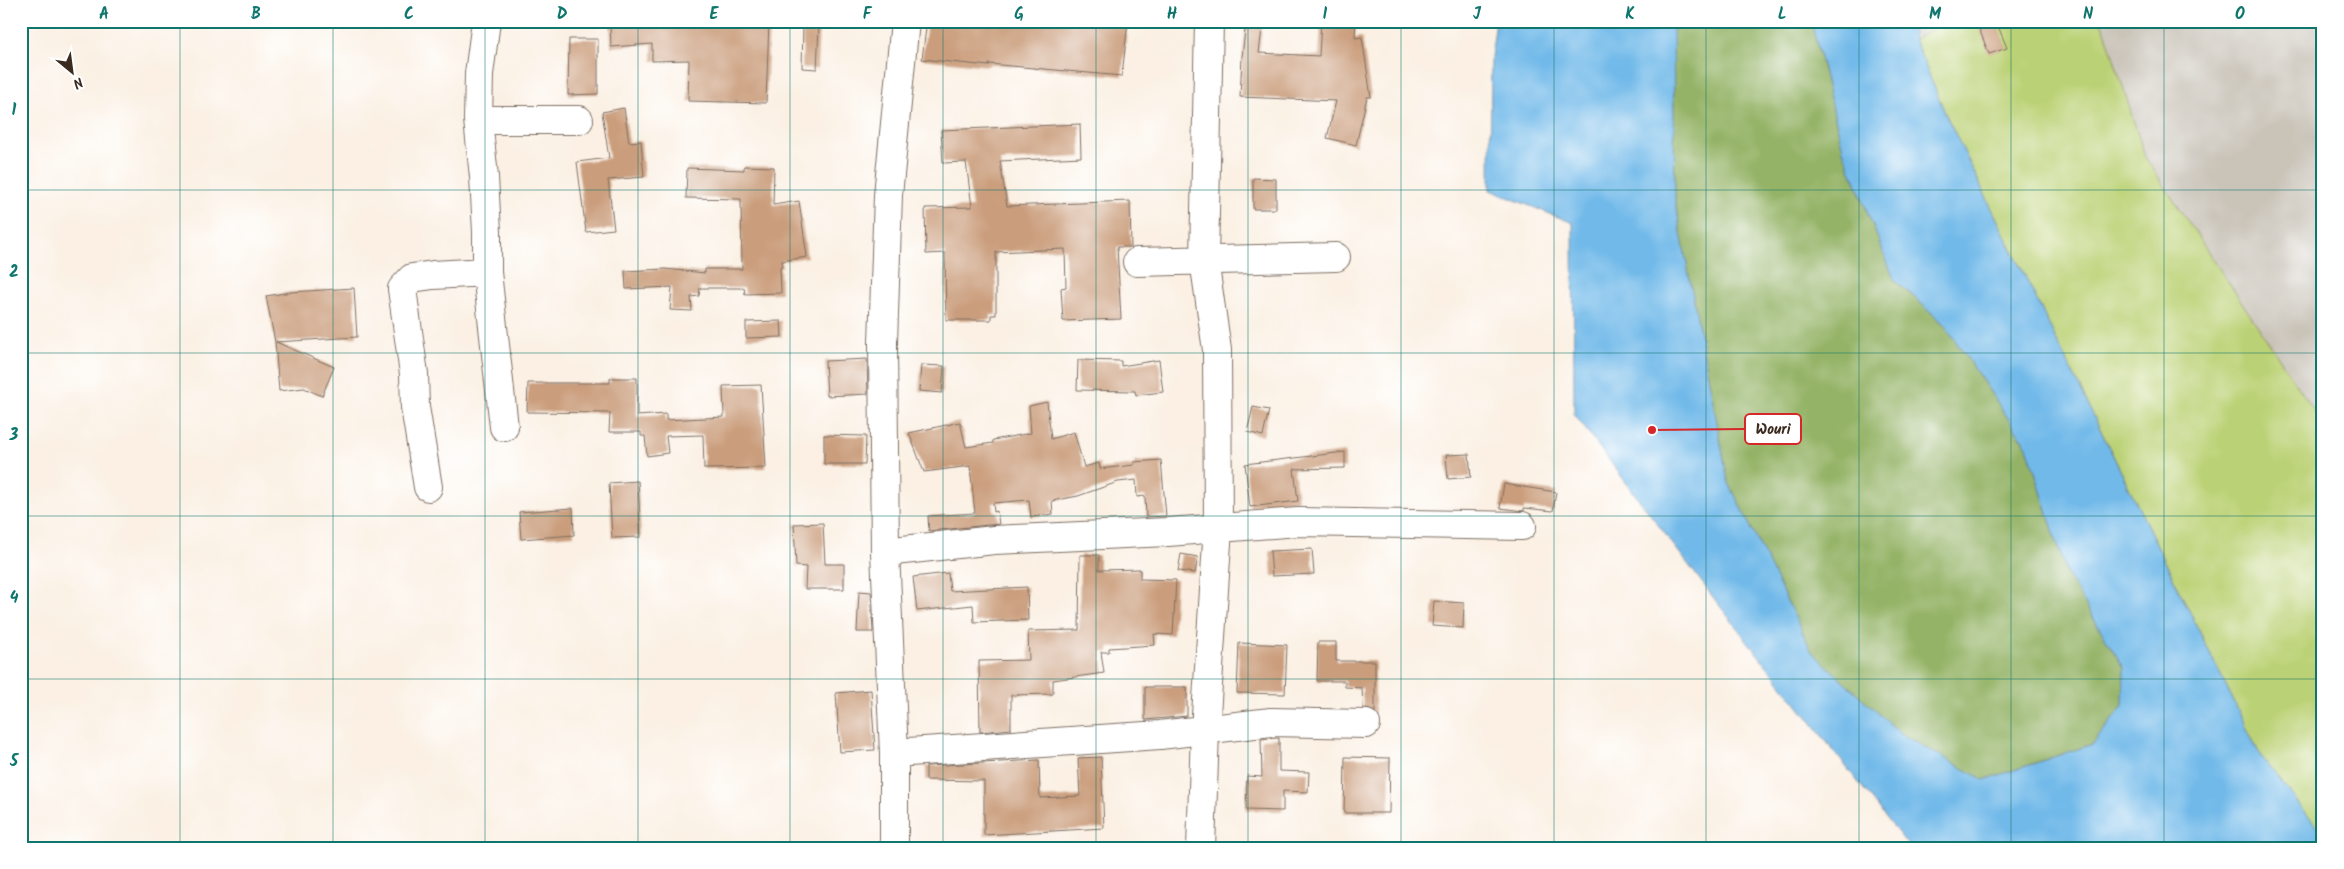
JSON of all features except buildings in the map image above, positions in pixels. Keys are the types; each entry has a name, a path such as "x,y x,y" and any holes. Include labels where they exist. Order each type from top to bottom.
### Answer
{"street":[{"path":"486,21 479,74 478,120 487,232 486,272 504,427"},
{"path":"894,848 894,753 885,552 883,343 888,195 905,21"},
{"path":"1201,848 1218,527 1217,350 1204,260 1209,21"},
{"path":"478,120 579,120"},
{"path":"1137,262 1336,257"},
{"path":"428,487 415,407 414,374 402,289 412,278 486,272"},
{"path":"885,552 994,540 1340,522 1361,524 1522,526"},
{"path":"894,753 1206,730 1271,722 1366,724"}],"shaded area":[{"path":"1910,21 1948,21 1914,39"},
{"path":"2102,21 2323,21 2323,424 2145,157"}],"green space":[{"path":"1673,21 1811,21 1843,150 1894,279 1944,324 2027,446 2067,575 2124,668 2123,706 2093,744 1983,780 1901,734 1812,652 1728,481 1675,201"},
{"path":"1948,21 2102,21 2145,157 2323,424 2323,834 2260,755 1946,115 1914,39"}],"water":[{"path":"1496,21 1673,21 1675,201 1728,481 1812,652 1901,734 1984,780 2093,744 2123,706 2124,668 2067,575 2027,446 1944,324 1894,279 1843,150 1811,21 1910,21 1914,39 1946,115 2260,755 2323,834 2323,848 1910,848 1716,601 1574,414 1573,223 1490,190 1491,57"}],"place":[{"name":"Wouri","path":"1652,430"}]}
